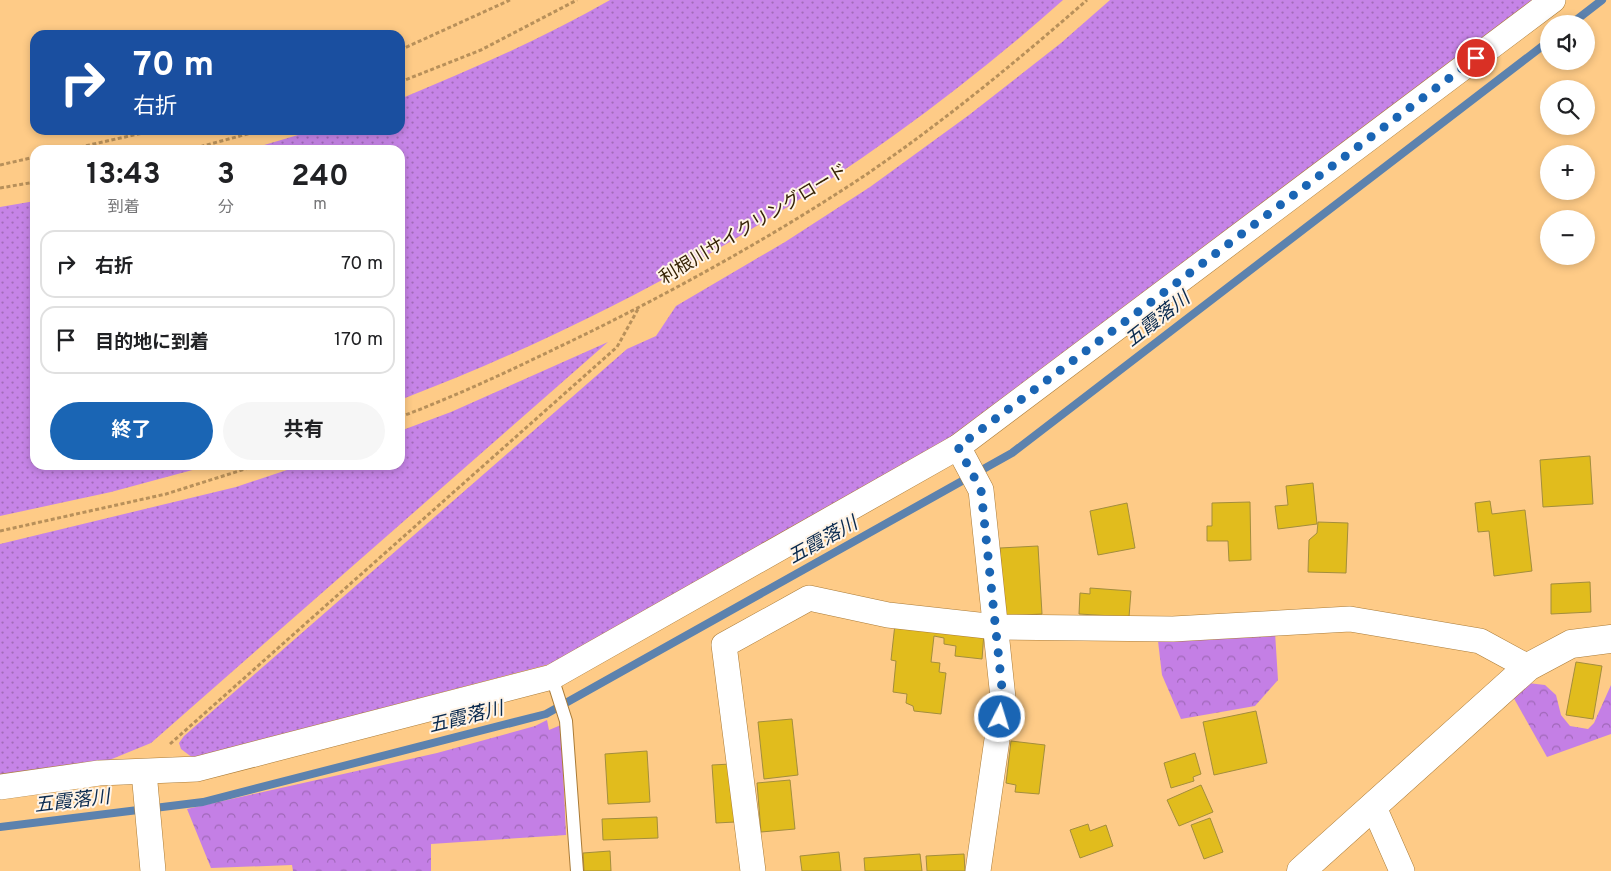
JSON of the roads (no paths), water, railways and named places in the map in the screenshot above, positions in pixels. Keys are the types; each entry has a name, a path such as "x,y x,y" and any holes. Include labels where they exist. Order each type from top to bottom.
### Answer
{"street":[{"path":"0,787 99,773 145,780 554,683 962,454 1552,0"},
{"path":"962,454 981,490 1003,698 978,871"},
{"path":"753,871 724,645 809,598 888,615 996,627 1173,629 1350,618 1480,641 1528,667"},
{"path":"1301,871 1528,667 1571,644 1611,639"},
{"path":"145,780 153,871"},
{"path":"1373,805 1402,871"}],"lane":[{"path":"554,683 566,721 577,871"}],"waterway":[{"name":"五霞落川","path":"1583,15 1602,0"},
{"name":"五霞落川","path":"0,827 203,802 546,714 1012,453 1540,48"}]}
